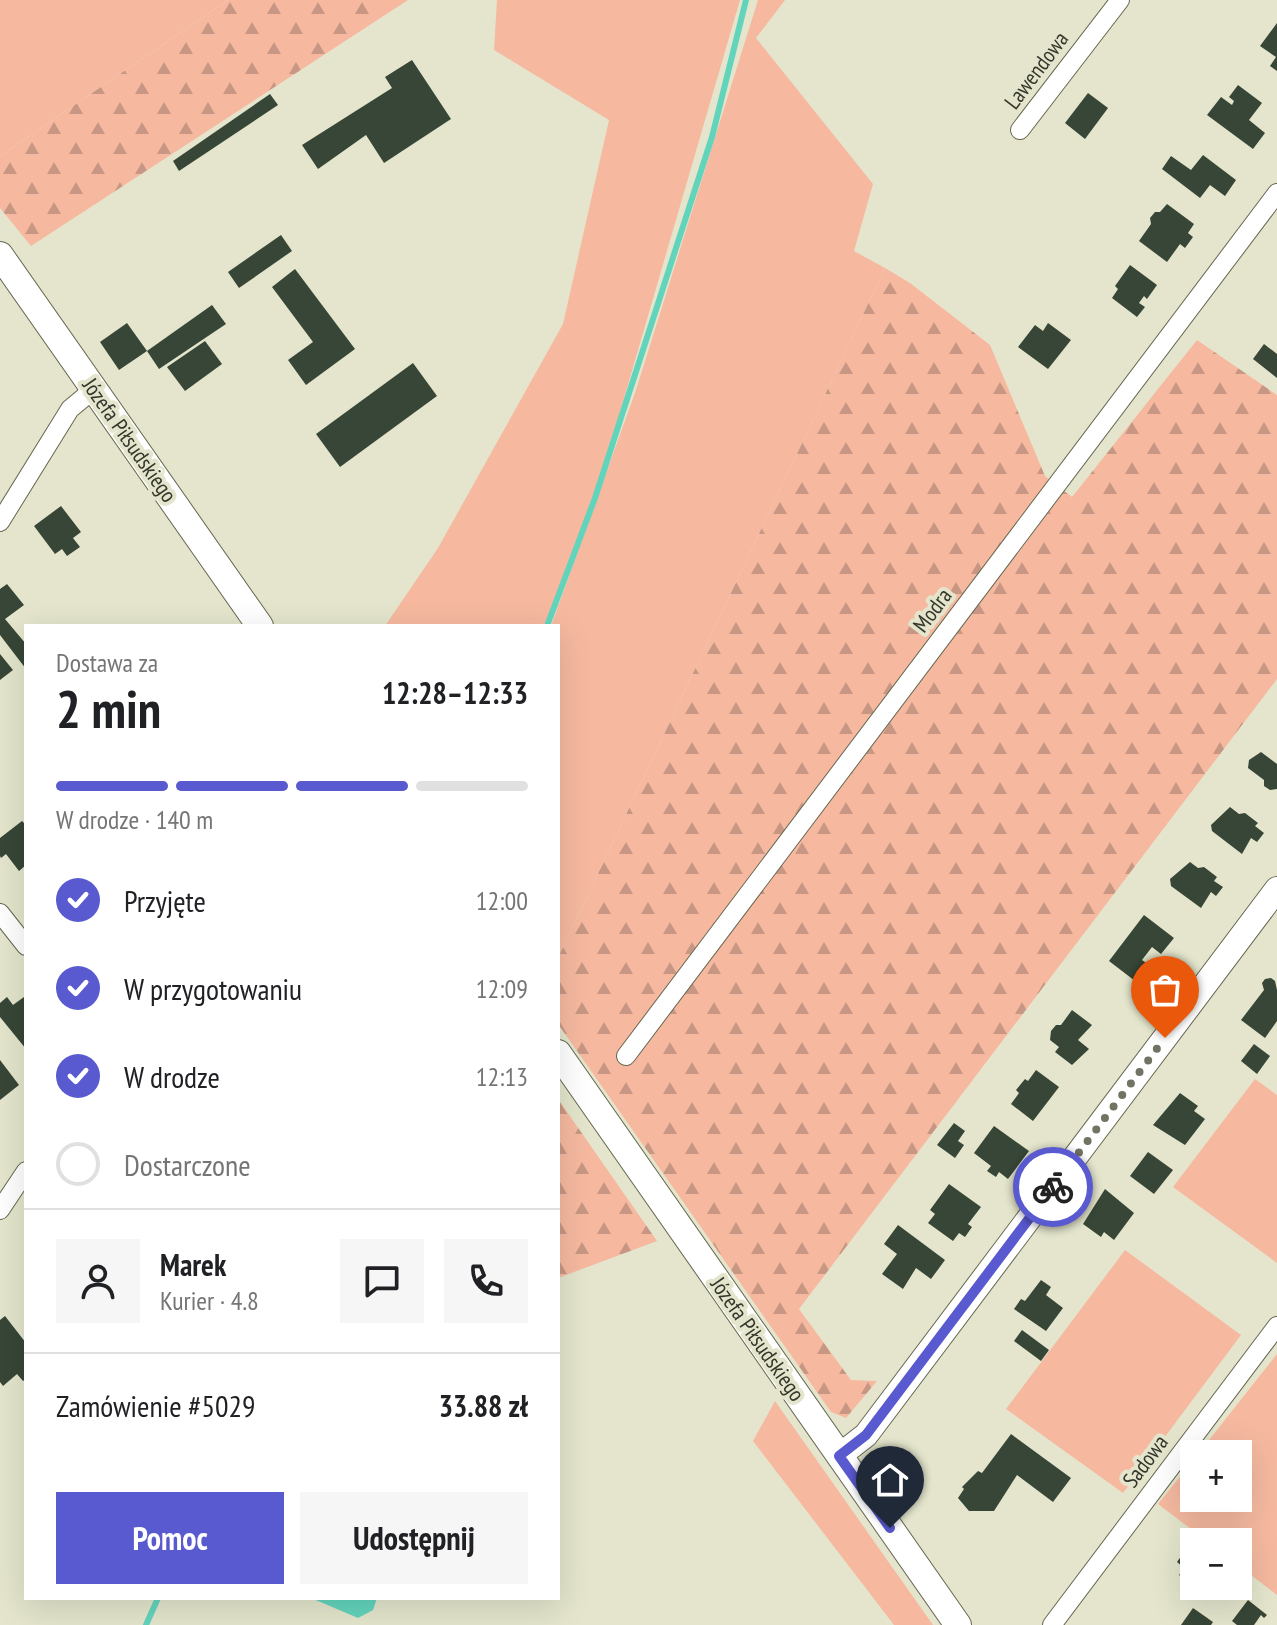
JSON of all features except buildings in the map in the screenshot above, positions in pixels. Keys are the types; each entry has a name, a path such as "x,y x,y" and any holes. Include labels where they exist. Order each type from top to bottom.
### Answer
{"main road":[{"name":"Józefa Piłsudskiego","path":"0,255 259,624"},
{"name":"Józefa Piłsudskiego","path":"560,1056 958,1625"}],"street":[{"name":"Lawendowa","path":"1020,130 1120,0"},
{"name":"Modra","path":"626,1056 1277,193"},
{"path":"0,522 70,409 94,389"},
{"path":"839,1456 866,1435 1277,889"},
{"path":"0,913 24,943"},
{"path":"0,1210 24,1174"},
{"name":"Sadowa","path":"1052,1625 1277,1326"}],"green space":[{"path":"0,0 228,0 0,156"},
{"path":"228,0 408,0 31,246 0,208 0,156"},
{"path":"497,0 740,0 595,498 545,624 386,624 438,548 563,324 609,120 494,50"},
{"path":"758,0 785,0 756,38 873,184 854,251 885,268 560,954 560,624 552,624 636,390"},
{"path":"885,268 910,283 990,345 1045,476 1072,497 1197,340 1277,395 1277,679 799,1309 851,1380 877,1381 846,1418 831,1412 560,1027 560,954"},
{"path":"1255,1079 1277,1095 1277,1263 1173,1187"},
{"path":"560,1102 657,1241 560,1277"},
{"path":"1125,1250 1241,1335 1123,1493 1006,1409"},
{"path":"1277,1354 1277,1595 1252,1576 1252,1528 1190,1528 1158,1504 1180,1476 1180,1512 1252,1512 1252,1440 1209,1440"},
{"path":"775,1401 933,1625 894,1625 753,1441"}],"water":[{"path":"316,1600 376,1600 373,1610 358,1618"}],"waterway":[{"path":"548,624 595,498 712,137 746,0"},
{"path":"146,1625 157,1600"}],"way so far":[{"path":"1053,1187 1165,1038"}],"route":[{"path":"890,1528 839,1456 866,1435 1053,1187"}]}
